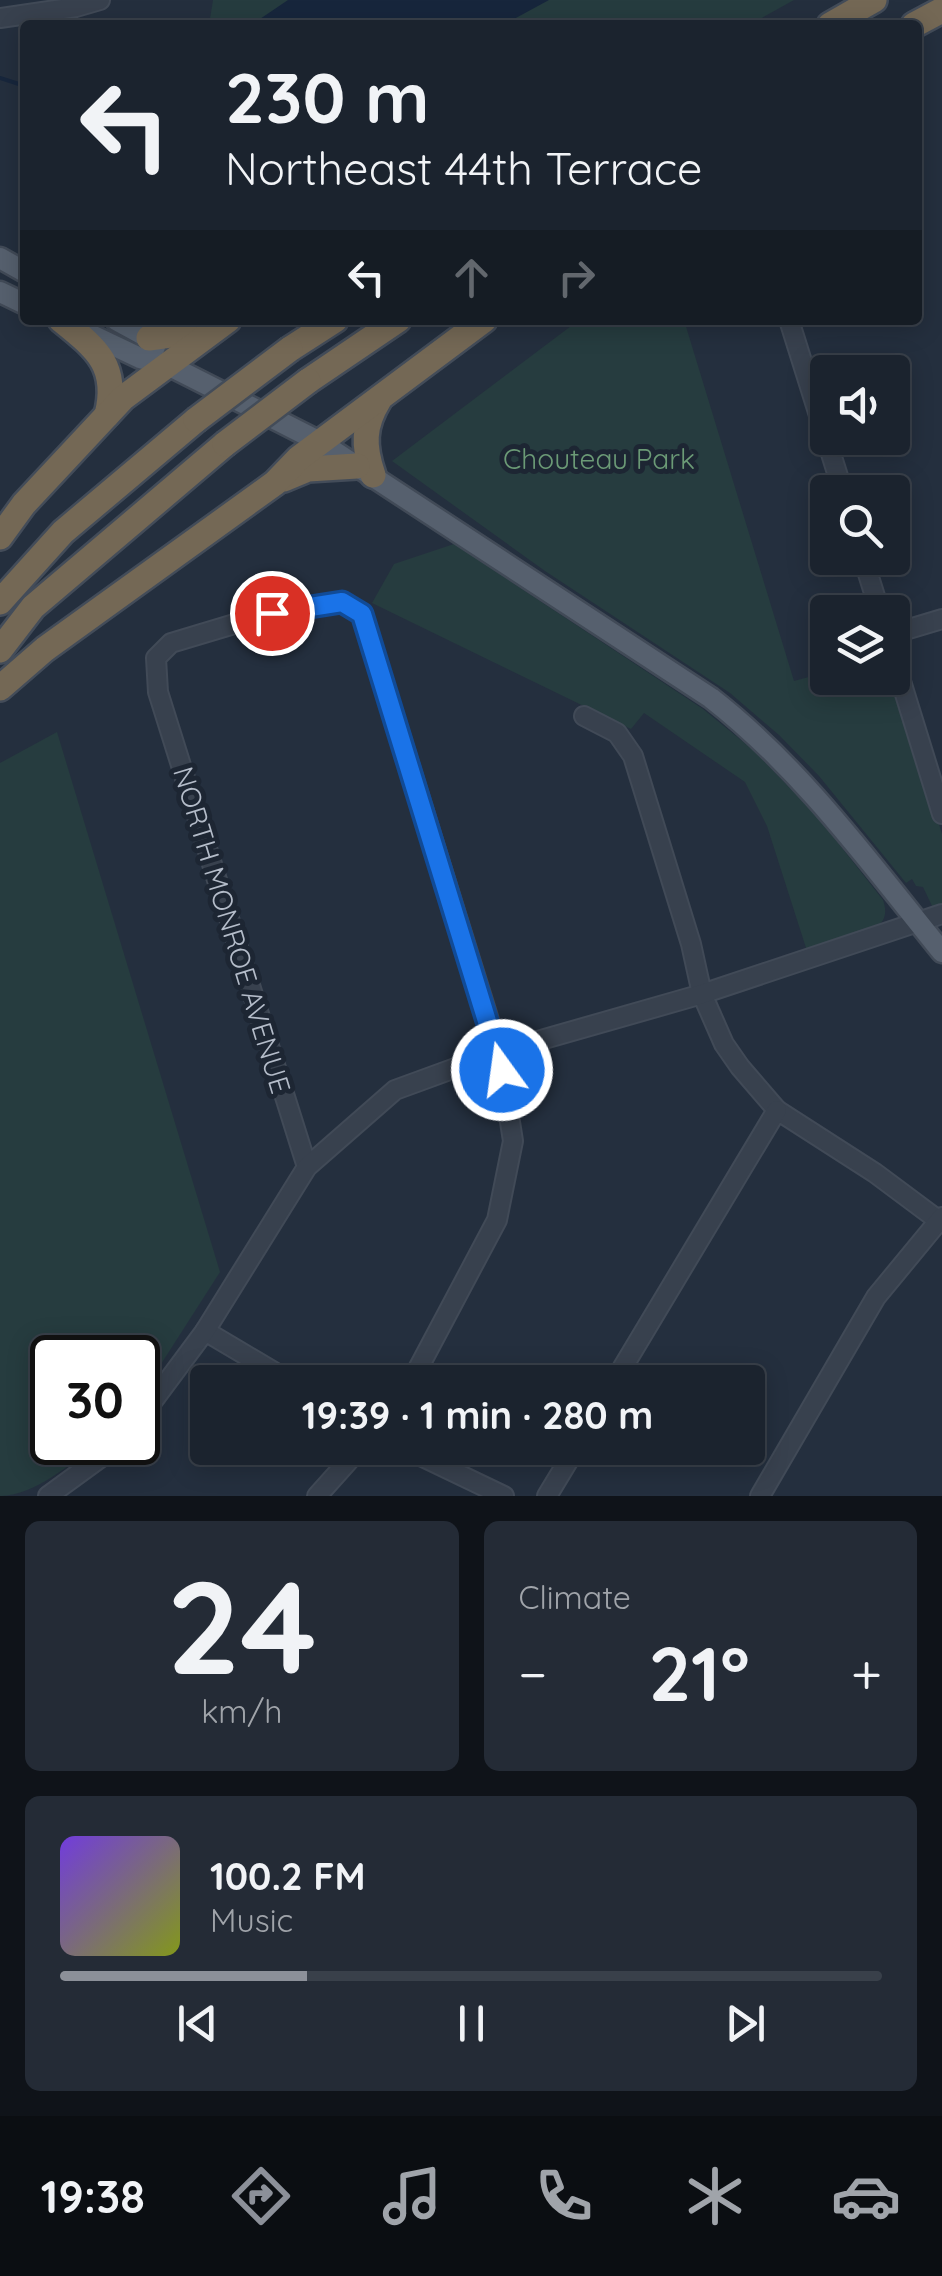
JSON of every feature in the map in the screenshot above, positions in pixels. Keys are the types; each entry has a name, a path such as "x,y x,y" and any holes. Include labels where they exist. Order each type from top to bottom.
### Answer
{"highway":[{"path":"839,20 874,0"},
{"path":"67,325 104,362 111,380 107,415"},
{"path":"149,338 214,325"},
{"path":"0,537 24,504 123,398 220,325"},
{"path":"0,602 63,532 196,420 290,348 327,325"},
{"path":"0,650 34,607 224,444 308,380 390,325"},
{"path":"0,688 45,650 274,483 320,442 477,325"},
{"path":"274,483 308,469 365,470 364,437 369,416 381,397"}],"main road":[{"path":"71,325 140,358 168,365 320,442 711,698 802,780 942,952"},
{"path":"125,325 149,338 168,365"}],"street":[{"path":"0,18 76,8 100,0"},
{"path":"791,325 838,475"},
{"name":"NORTH MONROE AVENUE","path":"307,1168 158,692 156,658 170,644 272,613 342,602 362,614 499,1052"},
{"path":"910,629 942,619"},
{"path":"905,695 942,814"},
{"path":"584,716 617,733 634,756 691,944 702,994 732,1056 777,1110 838,1147 941,1220 876,1297 760,1496"},
{"path":"160,1391 205,1331 307,1168 395,1090 499,1052 702,994 942,914"},
{"path":"420,1365 497,1220 514,1142 499,1052"},
{"path":"624,1365 777,1110"},
{"path":"205,1331 262,1365"},
{"path":"48,1496 90,1465"},
{"path":"317,1496 345,1465"},
{"path":"439,1465 504,1496"},
{"path":"547,1496 566,1465"}],"green space":[{"path":"213,0 794,0 758,20 210,20"},
{"name":"Chouteau Park","path":"572,325 686,325 794,681 810,677 810,695 899,695 942,834 942,907 933,908 923,887 916,886 912,879 906,883 819,776 730,693 545,571 392,461"},
{"path":"454,544 703,709 752,749 817,816 883,900 885,916 879,925 807,951 767,826 745,782 644,713 631,729 372,603 394,564"},
{"path":"57,732 220,1272 160,1366 160,1335 30,1335 30,1465 70,1465 26,1491 0,1496 0,763"}],"water":[{"path":"288,0 549,0 512,20 258,20"}],"waterway":[{"path":"0,78 20,84"}],"route":[{"path":"272,613 342,602 362,614 502,1070"}]}
